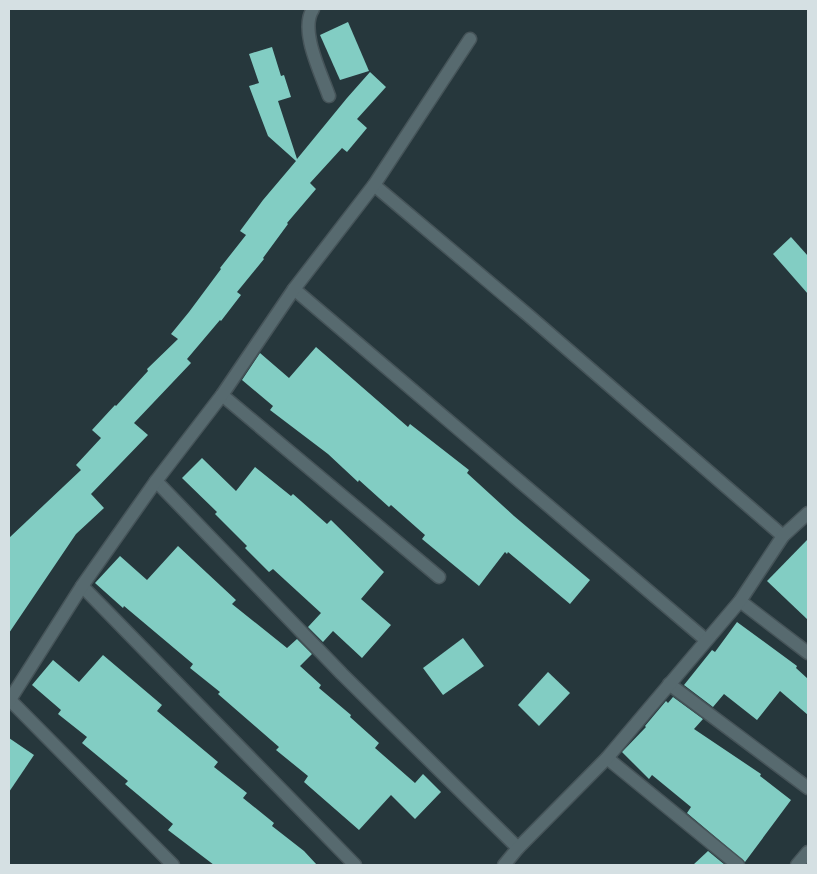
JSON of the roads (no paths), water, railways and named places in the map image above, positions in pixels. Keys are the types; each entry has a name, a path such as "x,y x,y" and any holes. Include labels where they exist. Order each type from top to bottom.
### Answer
{"street":[{"path":"314,9 309,14 308,35 329,96"},
{"path":"173,865 9,700 82,586 156,481 222,395 294,289 374,185 470,39"},
{"path":"374,185 528,315 782,536"},
{"path":"294,289 706,640"},
{"path":"222,395 439,577"},
{"path":"156,481 342,674 518,848"},
{"path":"504,865 518,848 607,758 740,601 782,536 808,513"},
{"path":"82,586 355,865"},
{"path":"740,601 808,653"},
{"path":"668,684 808,788"},
{"path":"607,758 738,865"},
{"path":"797,865 808,852"}]}
